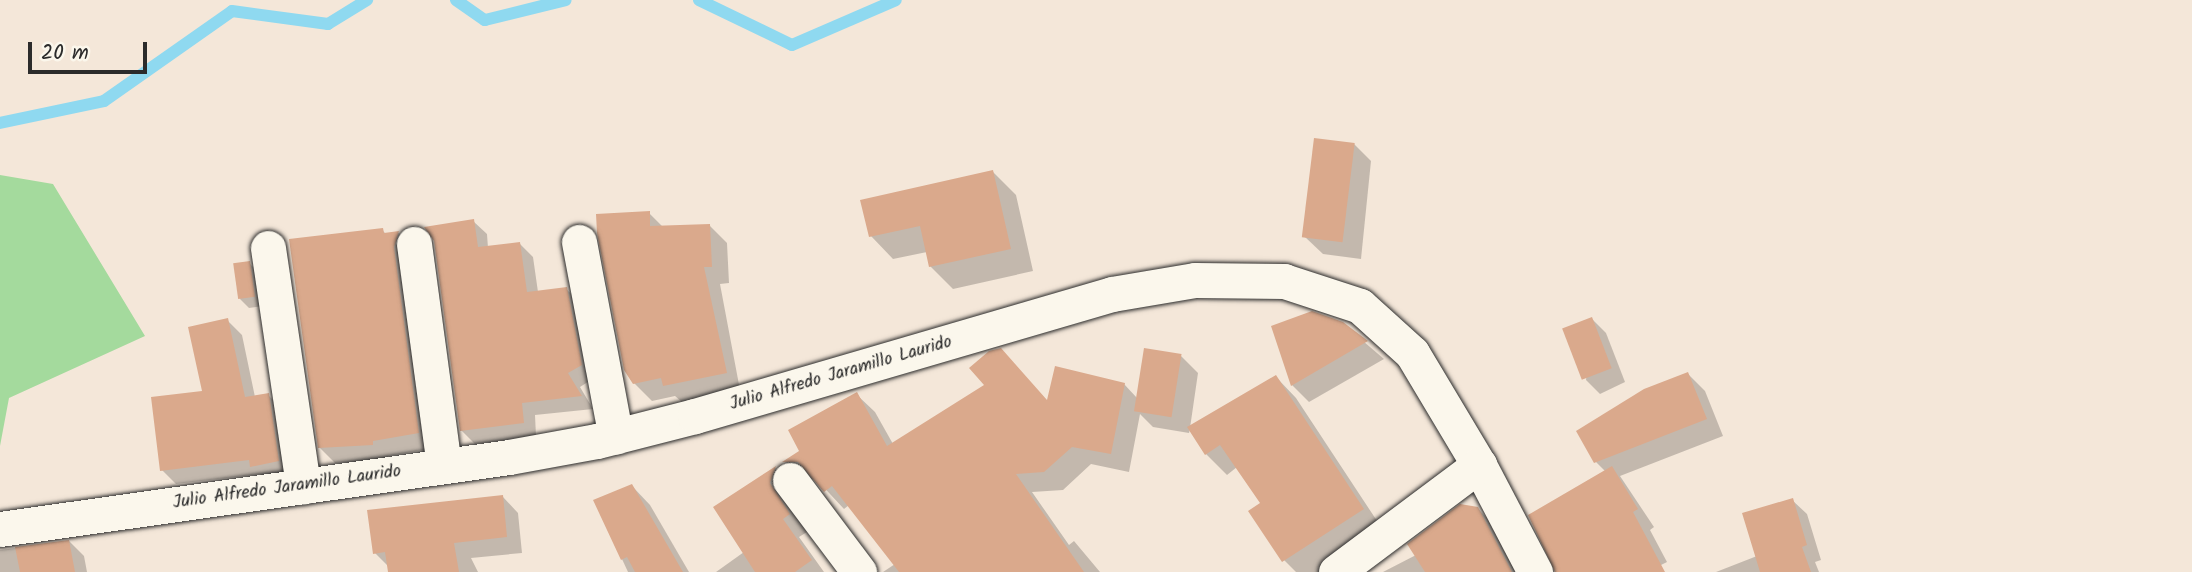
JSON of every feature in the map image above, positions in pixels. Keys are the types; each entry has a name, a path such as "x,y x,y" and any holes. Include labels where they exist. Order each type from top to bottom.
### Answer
{"street":[{"path":"579,243 616,437"},
{"path":"414,244 444,465"},
{"path":"268,248 303,486"},
{"name":"Julio Alfredo Jaramillo Laurido","path":"0,529 509,457 616,437 1112,294 1195,281 1284,281 1360,306 1412,353 1479,465 1535,572"},
{"path":"1336,572 1479,465"},
{"path":"790,481 859,572"}],"green space":[{"path":"0,175 53,184 145,336 9,398 0,446"}],"building":[{"path":"1314,138 1355,143 1343,242 1302,237"},
{"path":"993,170 1011,249 929,267 920,226 869,237 860,200"},
{"path":"650,211 650,226 710,224 712,267 704,267 727,373 663,386 661,378 633,384 624,370 597,233 596,214"},
{"path":"474,219 478,247 520,242 527,292 567,287 582,365 568,373 582,396 522,403 524,423 460,431 434,241 424,227"},
{"path":"383,228 384,233 399,231 394,247 419,433 373,441 373,445 318,448 289,239"},
{"path":"250,261 255,297 238,299 233,263"},
{"path":"1312,311 1343,322 1368,341 1291,386 1271,326"},
{"path":"1592,317 1612,368 1582,380 1562,328"},
{"path":"228,318 245,397 269,393 279,461 250,467 249,460 160,471 151,397 202,391 188,327"},
{"path":"1001,348 1047,400 1055,366 1125,383 1111,454 1072,447 1044,472 1016,474 1084,572 899,572 832,486 824,492 798,462 782,462 799,451 788,430 857,392 887,446 984,385 969,368 989,351"},
{"path":"1144,348 1182,354 1172,417 1134,411"},
{"path":"1688,372 1707,419 1594,463 1576,431 1644,389"},
{"path":"1276,375 1364,509 1282,562 1248,511 1260,503 1220,445 1205,455 1187,427"},
{"path":"776,466 770,483 790,514 783,519 812,560 795,572 755,572 713,507"},
{"path":"1612,466 1638,509 1633,512 1665,572 1555,572 1528,515"},
{"path":"632,484 683,572 635,572 627,557 621,560 593,500"},
{"path":"503,495 507,537 454,543 459,572 388,572 385,552 373,554 367,510"},
{"path":"1793,498 1807,545 1802,547 1811,572 1760,572 1742,513"},
{"path":"1460,504 1478,507 1512,572 1425,572 1407,544"},
{"path":"69,540 75,572 20,572 15,547"}],"waterway":[{"path":"0,123 104,101 232,11 328,24 367,0"},
{"path":"456,0 485,20 566,0"},
{"path":"699,0 792,45 896,0"}]}
